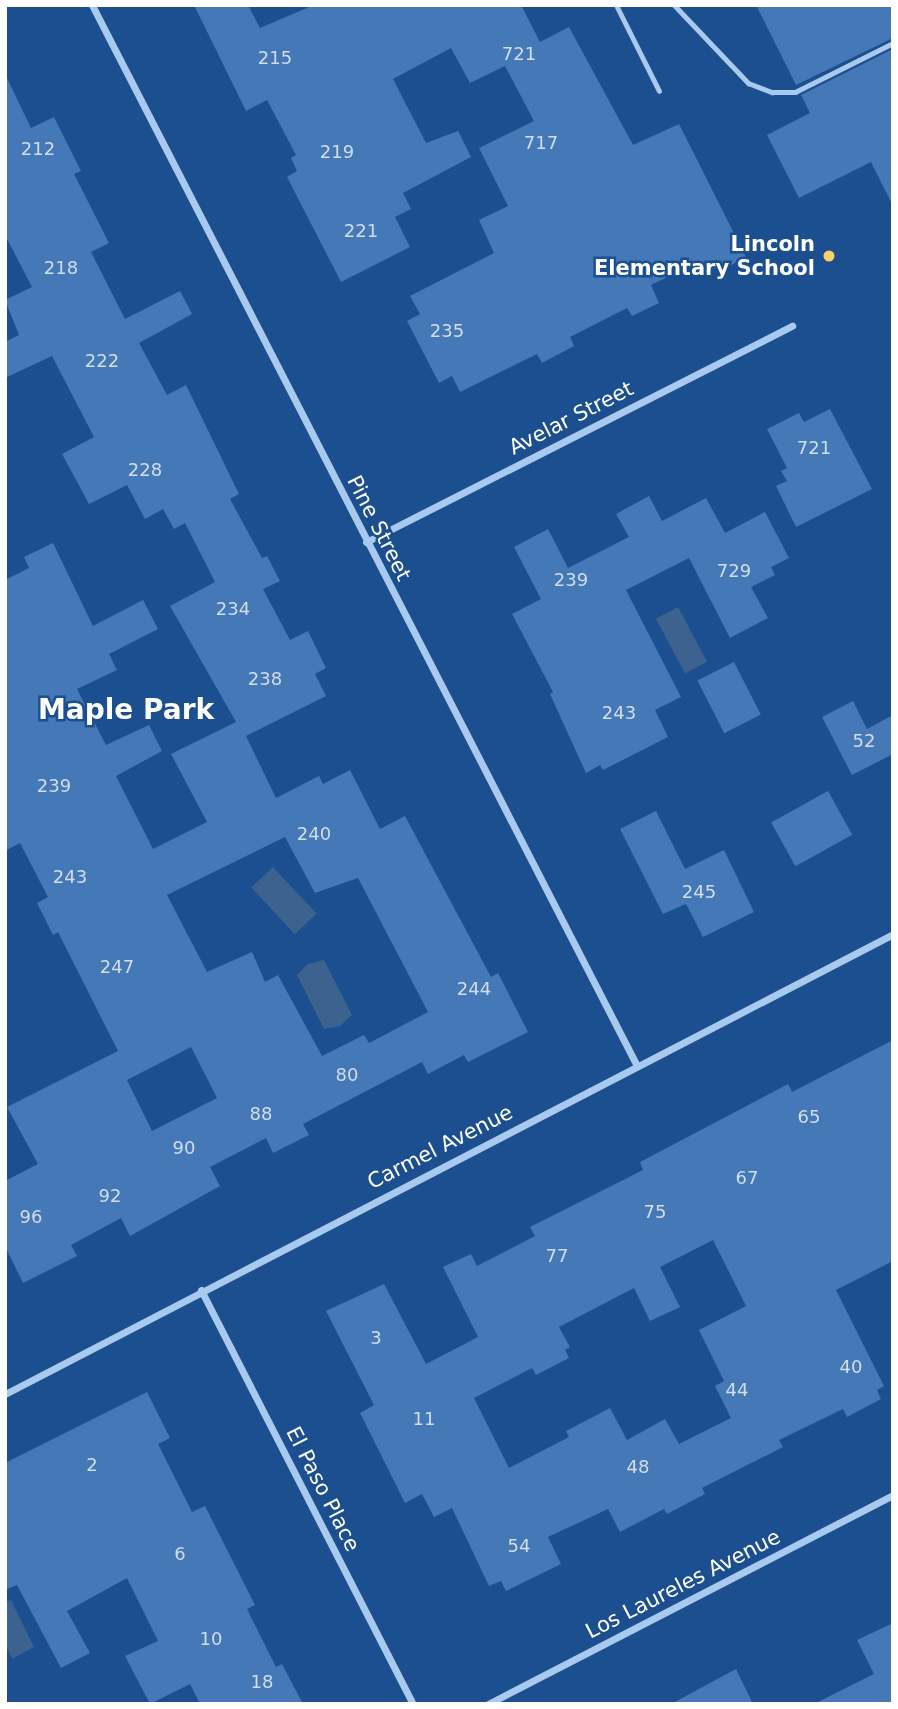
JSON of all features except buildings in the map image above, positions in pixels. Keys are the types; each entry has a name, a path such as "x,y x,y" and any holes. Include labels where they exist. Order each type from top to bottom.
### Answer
{"street":[{"name":"Pine Street","path":"92,5 637,1066"},
{"name":"Avelar Street","path":"366,542 792,326"},
{"name":"Carmel Avenue","path":"5,1394 201,1290 893,934"},
{"name":"El Paso Place","path":"201,1290 414,1704"},
{"name":"Los Laureles Avenue","path":"488,1704 893,1495"}],"lane":[{"path":"616,5 659,91"},
{"path":"674,5 748,83 772,92 795,92 893,43"}],"water":[{"path":"678,607 707,662 685,673 656,619"},
{"path":"273,867 317,914 295,934 251,887"},
{"path":"324,960 352,1015 340,1026 324,1029 297,975 308,964"},
{"path":"11,1600 34,1647 12,1659 5,1644 5,1602"}],"place":[{"name":"Lincoln Elementary School","path":"829,256"}],"district":[{"name":"Maple Park","path":"126,710"}]}
